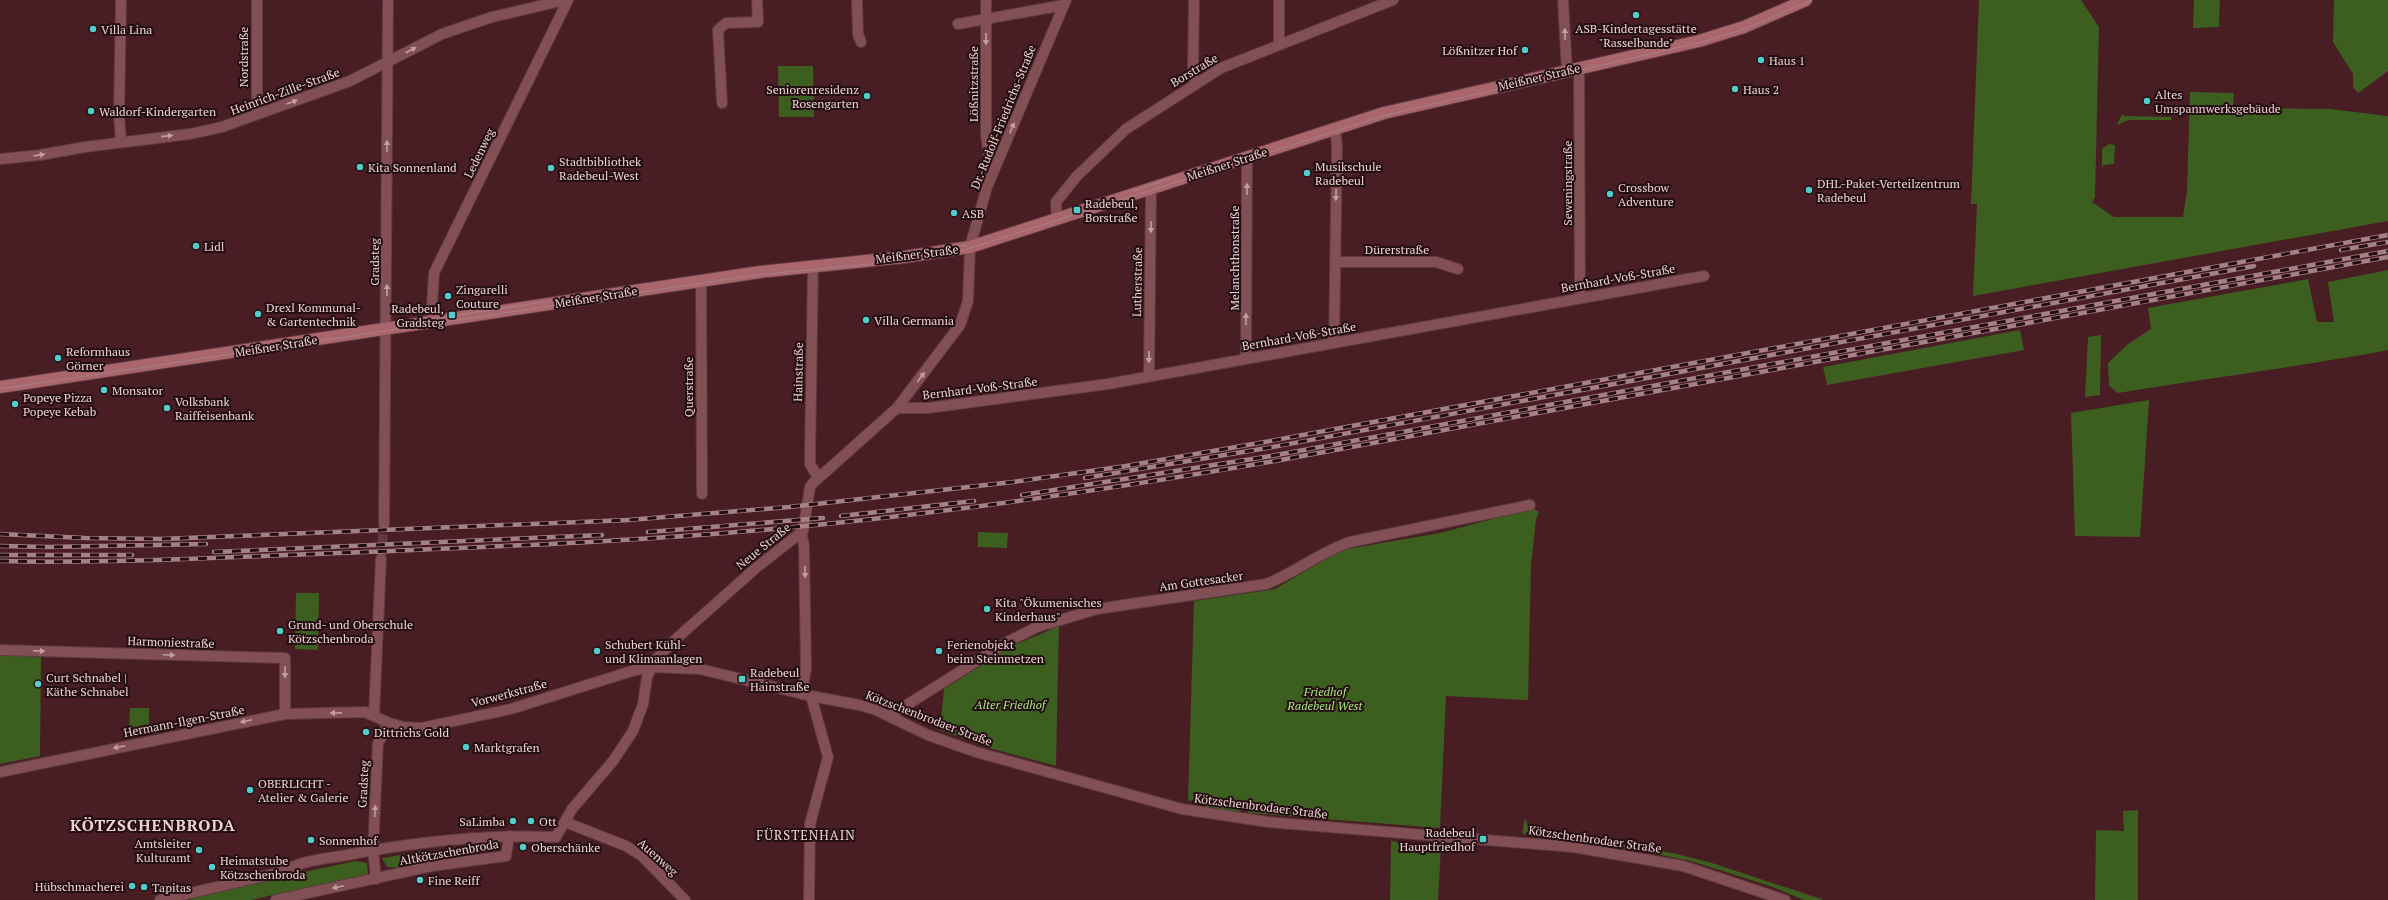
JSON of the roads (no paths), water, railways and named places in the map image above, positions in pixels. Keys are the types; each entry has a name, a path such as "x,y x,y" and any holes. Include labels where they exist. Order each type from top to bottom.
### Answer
{"main road":[{"name":"Meißner Straße","path":"0,387 701,281 813,266 918,256 970,247 1058,220 1335,128 1398,110 1721,34 1806,0"}],"street":[{"path":"121,0 119,116 121,141"},
{"name":"Nordstraße","path":"257,0 257,114"},
{"name":"Gradsteg","path":"384,524 387,329 388,0"},
{"name":"Heinrich-Zille-Straße","path":"0,159 40,155 121,141 196,133 222,127 350,81 442,34 492,17 567,0"},
{"name":"Ledenweg","path":"431,322 434,273 567,0"},
{"path":"722,103 718,30 726,23 758,22 757,0"},
{"path":"857,0 858,34 861,42"},
{"name":"Lößnitzstraße","path":"986,0 986,135 989,156 996,164"},
{"path":"1194,0 1193,72 1195,84"},
{"path":"1279,0 1279,45"},
{"path":"1563,0 1566,71"},
{"name":"Borstraße","path":"1058,220 1056,202 1093,160 1126,129 1230,63 1389,1"},
{"path":"958,24 1065,3"},
{"name":"Dr.-Rudolf-Friedrichs-Straße","path":"970,247 996,164 1065,3"},
{"name":"Seweningstraße","path":"1579,68 1580,298"},
{"path":"1334,343 1337,147 1335,128"},
{"name":"Melanchthonstraße","path":"1246,358 1247,157"},
{"name":"Lutherstraße","path":"1148,376 1151,188"},
{"name":"Neue Straße","path":"556,837 572,808 612,761 633,731 642,704 647,677 651,667 678,638 757,566 801,533 804,528 810,488 818,477 897,408 960,325 968,301 970,247"},
{"name":"Dürerstraße","path":"1335,262 1436,262 1458,269"},
{"name":"Hainstraße","path":"813,266 810,464 818,477"},
{"name":"Bernhard-Voß-Straße","path":"897,408 928,408 1072,390 1704,276"},
{"name":"Querstraße","path":"701,281 702,494"},
{"name":"Am Gottesacker","path":"889,716 1009,641 1058,620 1121,605 1266,584 1350,542 1530,505"},
{"path":"801,533 804,545 807,695 828,757 810,824 809,900"},
{"path":"374,715 382,559"},
{"name":"Harmoniestraße","path":"0,650 285,658 285,714"},
{"name":"Kötzschenbrodaer Straße","path":"651,667 700,669 807,695 864,706 889,716 918,731 976,752 1182,809 1262,821 1573,847 1683,866 1785,900"},
{"name":"Vorwerkstraße","path":"374,715 389,723 404,727 421,728 496,712 651,667"},
{"name":"Hermann-Ilgen-Straße","path":"0,772 285,714 365,712 374,715"},
{"name":"Gradsteg","path":"373,850 378,743 389,723"},
{"name":"Auenweg","path":"565,822 626,846 642,856 685,900"},
{"name":"Altkötzschenbroda","path":"276,900 432,866 506,856 509,836"},
{"name":"Altkötzschenbroda","path":"160,900 282,872 295,864 373,850 430,842 509,836 556,837"},
{"path":"373,850 376,879"}],"tunnel":[{"path":"381,559 384,524"}],"tram line":[{"path":"0,389 756,275 921,259 955,253 1386,115 1698,43 1745,29 1812,0"},
{"path":"1551,71 1579,65"},
{"path":"1133,191 1169,179"},
{"path":"906,254 967,245"},
{"path":"412,322 577,297"}],"railway":[{"path":"0,534 85,538 161,539 628,520 789,507 1013,482 1126,466 1265,442 2388,235"},
{"path":"2341,250 2388,242"},
{"path":"1022,495 1271,456 2388,251"},
{"path":"0,561 46,562 184,559 576,543 732,533 969,508 1092,491 1275,461 2388,257"},
{"path":"1085,478 1267,448 2254,266"},
{"path":"841,516 974,501"},
{"path":"648,532 823,518"},
{"path":"214,552 602,535"},
{"path":"0,546 48,547 206,544"},
{"path":"0,555 132,555"}],"place":[{"name":"ASB-Kindertagesstätte \"Rasselbande\"","path":"1636,15"},
{"name":"Villa Lina","path":"93,29"},
{"name":"Lößnitzer Hof","path":"1525,50"},
{"name":"Haus 1","path":"1761,60"},
{"name":"Haus 2","path":"1735,89"},
{"name":"Seniorenresidenz Rosengarten","path":"867,96"},
{"name":"Altes Umspannwerksgebäude","path":"2147,101"},
{"name":"Waldorf-Kindergarten","path":"91,111"},
{"name":"Kita Sonnenland","path":"360,167"},
{"name":"Stadtbibliothek Radebeul-West","path":"551,168"},
{"name":"Musikschule Radebeul","path":"1307,173"},
{"name":"DHL-Paket-Verteilzentrum Radebeul","path":"1809,190"},
{"name":"Crossbow Adventure","path":"1610,194"},
{"name":"Radebeul, Borstraße","path":"1077,210"},
{"name":"ASB","path":"954,213"},
{"name":"Lidl","path":"196,246"},
{"name":"Zingarelli Couture","path":"448,296"},
{"name":"Drexl Kommunal- & Gartentechnik","path":"258,314"},
{"name":"Radebeul, Gradsteg","path":"452,315"},
{"name":"Villa Germania","path":"866,320"},
{"name":"Reformhaus Görner","path":"58,358"},
{"name":"Monsator","path":"104,390"},
{"name":"Popeye Pizza Popeye Kebab","path":"15,404"},
{"name":"Volksbank Raiffeisenbank","path":"167,408"},
{"name":"Kita \"Ökumenisches Kinderhaus\"","path":"987,609"},
{"name":"Grund- und Oberschule Kötzschenbroda","path":"280,631"},
{"name":"Schubert Kühl- und Klimaanlagen","path":"597,651"},
{"name":"Ferienobjekt beim Steinmetzen","path":"939,651"},
{"name":"Radebeul Hainstraße","path":"742,679"},
{"name":"Curt Schnabel | Käthe Schnabel","path":"38,684"},
{"name":"Dittrichs Gold","path":"366,732"},
{"name":"Marktgrafen","path":"466,747"},
{"name":"OBERLICHT - Atelier & Galerie","path":"250,790"},
{"name":"SaLimba","path":"513,821"},
{"name":"Ott","path":"531,821"},
{"name":"Radebeul Hauptfriedhof","path":"1483,839"},
{"name":"Sonnenhof","path":"311,840"},
{"name":"Oberschänke","path":"523,847"},
{"name":"Amtsleiter Kulturamt","path":"199,850"},
{"name":"Heimatstube Kötzschenbroda","path":"212,867"},
{"name":"Fine Reiff","path":"420,880"},
{"name":"Hübschmacherei","path":"132,886"},
{"name":"Tapitas","path":"144,887"}],"district":[{"name":"KÖTZSCHENBRODA","path":"153,825"},
{"name":"FÜRSTENHAIN","path":"806,835"}],"park label":[{"name":"Friedhof Radebeul West","path":"1325,698"},
{"name":"Alter Friedhof","path":"1010,704"}]}
